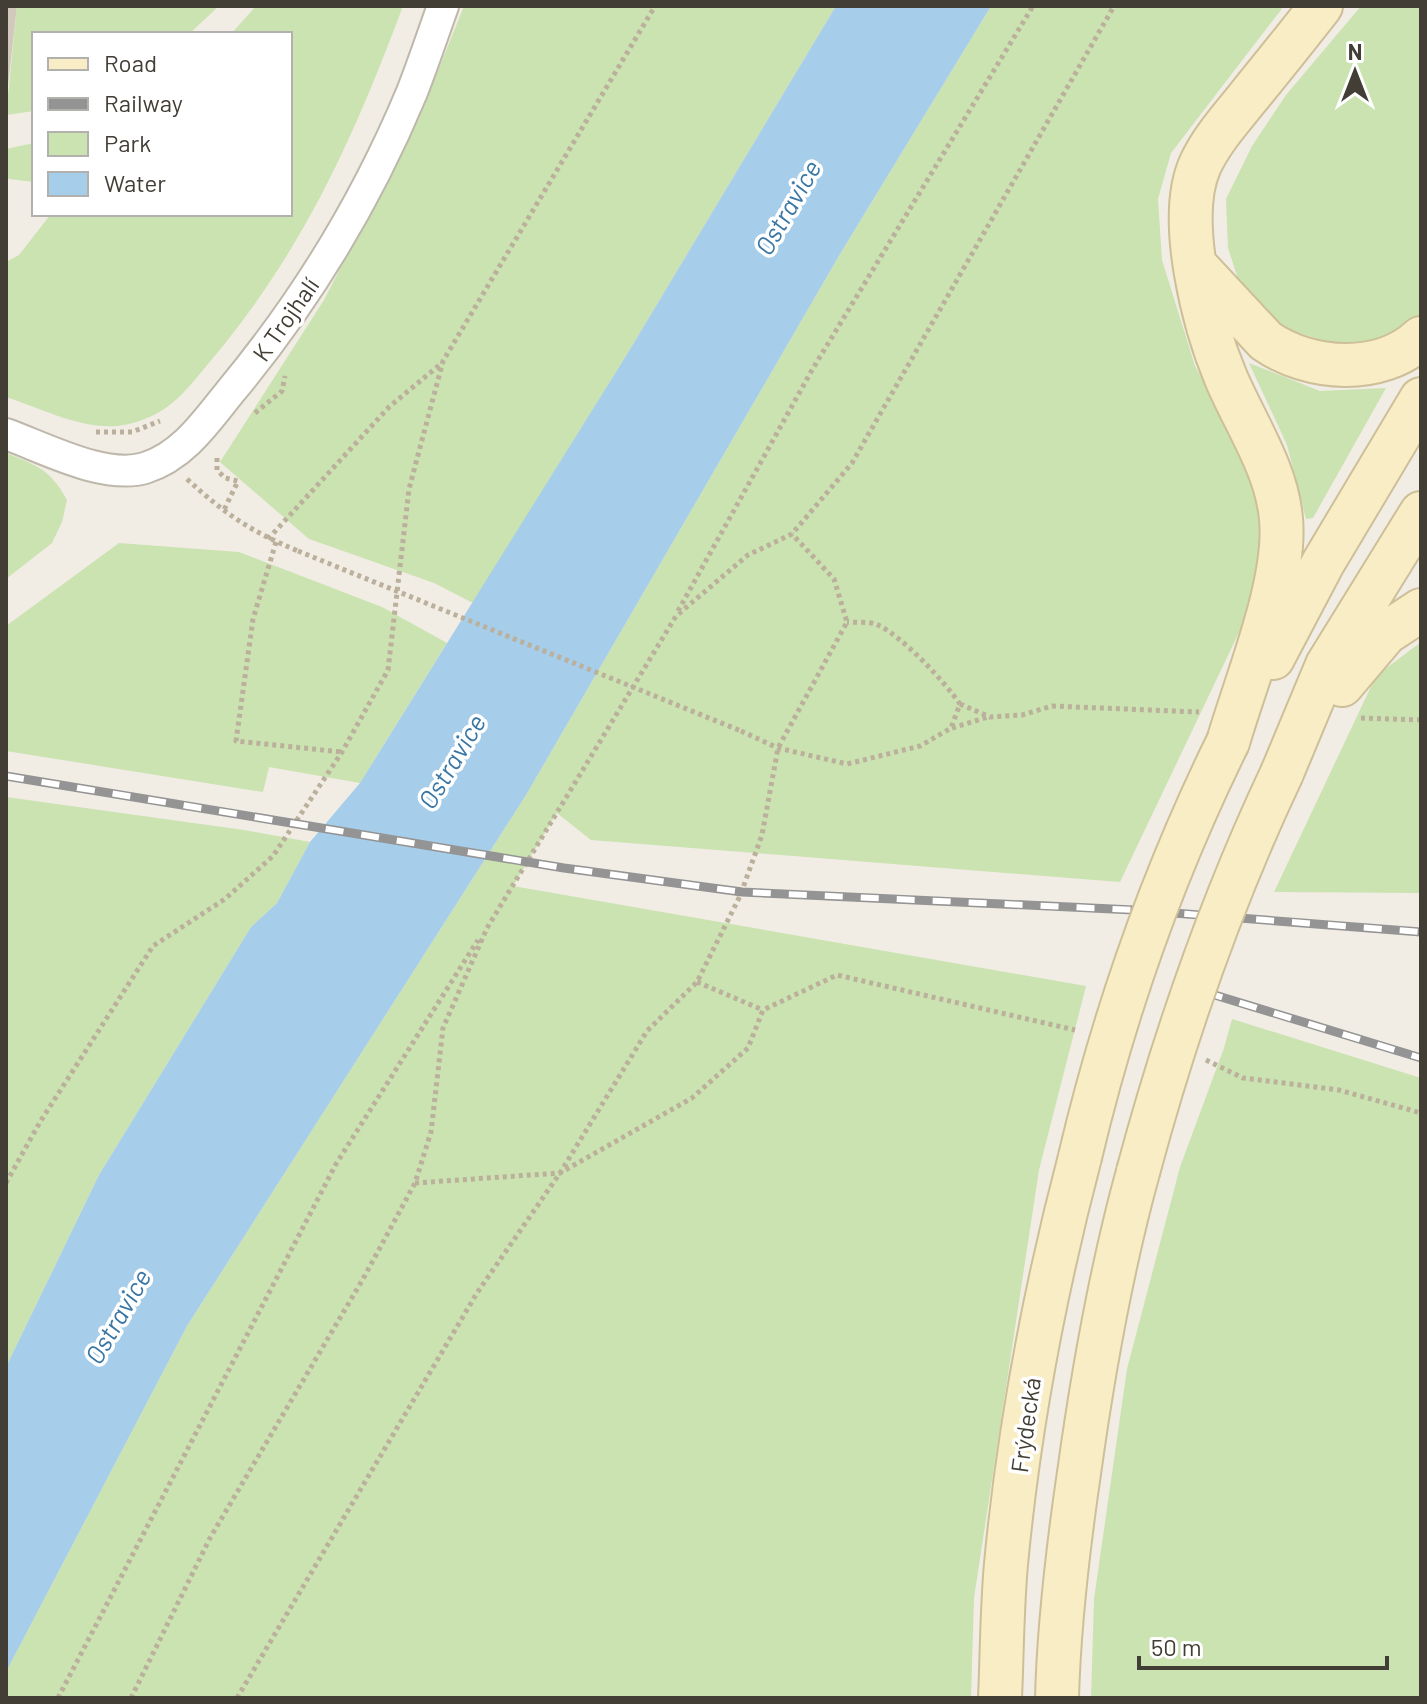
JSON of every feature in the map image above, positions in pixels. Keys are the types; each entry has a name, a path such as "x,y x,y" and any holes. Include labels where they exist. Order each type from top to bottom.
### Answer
{"main road":[{"path":"1229,722 1272,595 1282,523 1270,473 1214,348 1191,238 1191,209 1199,167 1216,137 1321,6"},
{"path":"1196,266 1266,341 1301,358 1357,365 1398,354 1421,338"},
{"path":"1229,722 1421,399"},
{"path":"1057,1698 1066,1563 1090,1397 1125,1219 1191,991 1242,861 1291,755 1327,665 1421,513"},
{"path":"1291,755 1370,649 1396,624 1421,610"},
{"name":"Frýdecká","path":"1000,1698 1006,1564 1030,1381 1051,1267 1099,1078 1143,942 1229,722"}],"street":[{"name":"K Trojhalí","path":"6,434 113,472 143,468 166,459 189,441 261,355 313,280 363,194 405,105 443,6"}],"path":[{"path":"6,1183 40,1122 153,946 225,899 273,856 342,752 388,670 409,489 443,361 655,6"},
{"path":"58,1698 336,1164 487,928 676,616 812,370 1033,6"},
{"path":"676,616 748,555 792,534 852,463 1114,6"},
{"path":"268,539 389,407 443,361"},
{"path":"251,415 282,391 285,374 279,367"},
{"path":"89,431 132,432 165,418"},
{"path":"220,444 217,470 225,478 238,481 223,512"},
{"path":"166,459 223,512 268,539 778,748 847,764 920,746 951,728 990,717 1022,715 1052,706 1229,722"},
{"path":"237,1698 477,1293 560,1173 647,1031 697,982 740,896 762,835 778,748 847,622 834,579 792,534"},
{"path":"276,542 253,619 236,741 342,752"},
{"path":"847,622 876,624 911,651 948,687 960,704 990,717"},
{"path":"951,728 960,704"},
{"path":"1350,717 1421,720"},
{"path":"131,1698 210,1538 363,1279 415,1183 431,1132 443,1028 487,928"},
{"path":"415,1183 560,1173 692,1098 748,1048 763,1010 837,975 1081,1031"},
{"path":"697,982 763,1010"},
{"path":"1198,1057 1243,1078 1339,1090 1421,1113"}],"green space":[{"path":"17,6 219,6 191,32 32,32 32,111 6,115"},
{"path":"256,6 403,6 345,146 300,233 245,317 177,399 144,420 99,426 67,419 6,397 6,262 19,255 49,216 292,216 292,32 233,32"},
{"path":"464,6 836,6 473,603 434,583 309,539 220,462 324,300 427,98"},
{"path":"991,6 1284,6 1171,153 1158,199 1162,260 1195,366 1248,465 1266,544 1243,624 1120,882 591,840 557,813 513,886 1086,986 1039,1170 974,1598 971,1698 6,1698 6,1672 187,1326 526,795 840,254"},
{"path":"1361,6 1421,6 1421,318 1378,341 1331,343 1290,330 1260,311 1239,282 1228,248 1226,199 1252,146 1286,95"},
{"path":"32,143 32,182 9,179 6,175 6,149"},
{"path":"1249,363 1320,391 1386,388 1313,518 1306,519 1287,445"},
{"path":"6,453 27,461 49,475 67,500 62,522 52,543 6,579"},
{"path":"119,543 239,552 382,607 447,643 360,783 269,767 263,792 6,751 6,626"},
{"path":"1421,642 1421,893 1274,892 1376,676"},
{"path":"6,797 310,842 277,903 251,927 99,1175 6,1367"},
{"path":"1232,1019 1421,1078 1421,1698 1091,1698 1094,1599 1127,1369 1180,1167"}],"water":[{"name":"Ostravice","path":"836,6 991,6 840,254 526,795 187,1326 6,1672 6,1367 99,1175 251,927 277,903 310,842 360,783 629,351"}],"building":[{"path":"6,6 17,6 8,86 6,86"}],"railway":[{"path":"6,776 564,868 742,892 1134,910 1421,932"},
{"path":"1205,992 1421,1058"}]}
